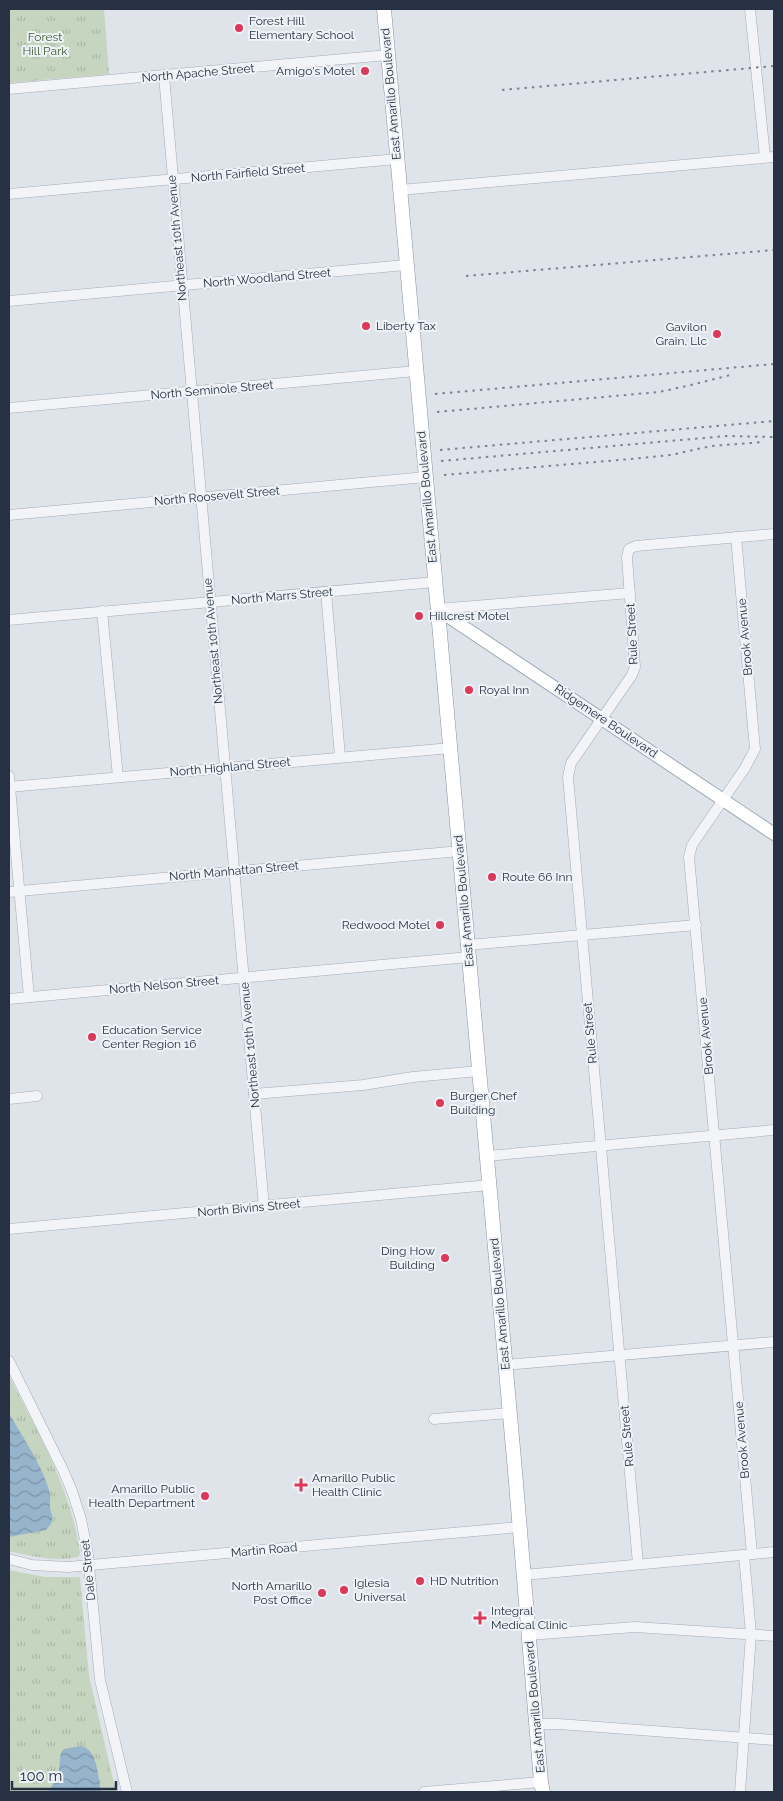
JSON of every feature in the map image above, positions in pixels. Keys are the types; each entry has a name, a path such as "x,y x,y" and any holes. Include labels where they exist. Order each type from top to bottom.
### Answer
{"highway":[{"name":"East Amarillo Boulevard","path":"384,9 506,1365 542,1789"}],"main road":[{"name":"Ridgemere Boulevard","path":"437,609 774,834"}],"street":[{"path":"400,190 769,157 750,9"},
{"name":"North Apache Street","path":"9,89 388,55"},
{"name":"Northeast 10th Avenue","path":"164,76 264,1207"},
{"name":"North Fairfield Street","path":"9,194 397,159"},
{"name":"North Woodland Street","path":"9,300 406,265"},
{"name":"North Seminole Street","path":"9,408 416,371"},
{"name":"North Roosevelt Street","path":"9,515 426,477"},
{"path":"736,537 774,534"},
{"name":"Rule Street","path":"638,1564 568,777 572,763 632,675 635,667 627,552 632,546 736,537"},
{"name":"Brook Avenue","path":"736,537 754,749 745,768 690,850 690,864 733,1345 748,1555 751,1634 740,1792"},
{"name":"North Marrs Street","path":"9,620 435,582"},
{"path":"326,592 340,757"},
{"path":"437,609 630,593"},
{"path":"102,612 118,777"},
{"name":"North Highland Street","path":"9,783 118,777 450,748"},
{"path":"9,783 14,891 29,997"},
{"name":"North Manhattan Street","path":"14,891 460,851"},
{"name":"North Nelson Street","path":"9,999 244,978 582,936 696,925"},
{"path":"254,1094 355,1086 413,1077 479,1071"},
{"path":"9,1099 37,1096"},
{"path":"487,1156 774,1130"},
{"name":"North Bivins Street","path":"9,1229 490,1185"},
{"path":"506,1365 774,1342"},
{"name":"Dale Street","path":"9,1361 70,1486 83,1528 99,1674 127,1792"},
{"path":"434,1420 510,1413"},
{"name":"Martin Road","path":"9,1559 44,1567 88,1566 520,1527"},
{"path":"524,1575 774,1552"},
{"path":"529,1635 635,1627 774,1636"},
{"path":"536,1724 560,1724 774,1740"},
{"path":"424,1792 542,1789"}],"green space":[{"name":"Forest Hill Park","path":"9,9 104,9 109,74 9,83"},
{"path":"9,1376 42,1440 62,1485 76,1530 80,1554 78,1557 52,1559 9,1551"},
{"path":"9,1570 45,1577 80,1578 89,1676 116,1792 9,1792"}],"water":[{"path":"9,1413 37,1460 46,1480 50,1494 50,1510 53,1517 51,1524 46,1530 9,1537"},
{"path":"81,1746 87,1749 94,1758 101,1792 48,1792 58,1777 61,1752 64,1749"}],"railway":[{"path":"502,90 774,66"},
{"path":"466,276 774,250"},
{"path":"435,394 774,364"},
{"path":"437,412 659,392 734,374"},
{"path":"440,450 774,421"},
{"path":"441,461 727,436 774,437"},
{"path":"444,475 642,458 671,455 711,446 764,442"}],"place":[{"name":"Forest Hill Elementary School","path":"239,28"},
{"name":"Amigo's Motel","path":"365,71"},
{"name":"Liberty Tax","path":"366,326"},
{"name":"Gavilon Grain, Llc","path":"717,334"},
{"name":"Hillcrest Motel","path":"419,616"},
{"name":"Royal Inn","path":"469,690"},
{"name":"Route 66 Inn","path":"492,877"},
{"name":"Redwood Motel","path":"440,925"},
{"name":"Education Service Center Region 16","path":"92,1037"},
{"name":"Burger Chef Building","path":"440,1103"},
{"name":"Ding How Building","path":"445,1258"},
{"name":"Amarillo Public Health Clinic","path":"301,1485"},
{"name":"Amarillo Public Health Department","path":"205,1496"},
{"name":"HD Nutrition","path":"420,1581"},
{"name":"Iglesia Universal","path":"344,1590"},
{"name":"North Amarillo Post Office","path":"322,1593"},
{"name":"Integral Medical Clinic","path":"480,1618"}]}
